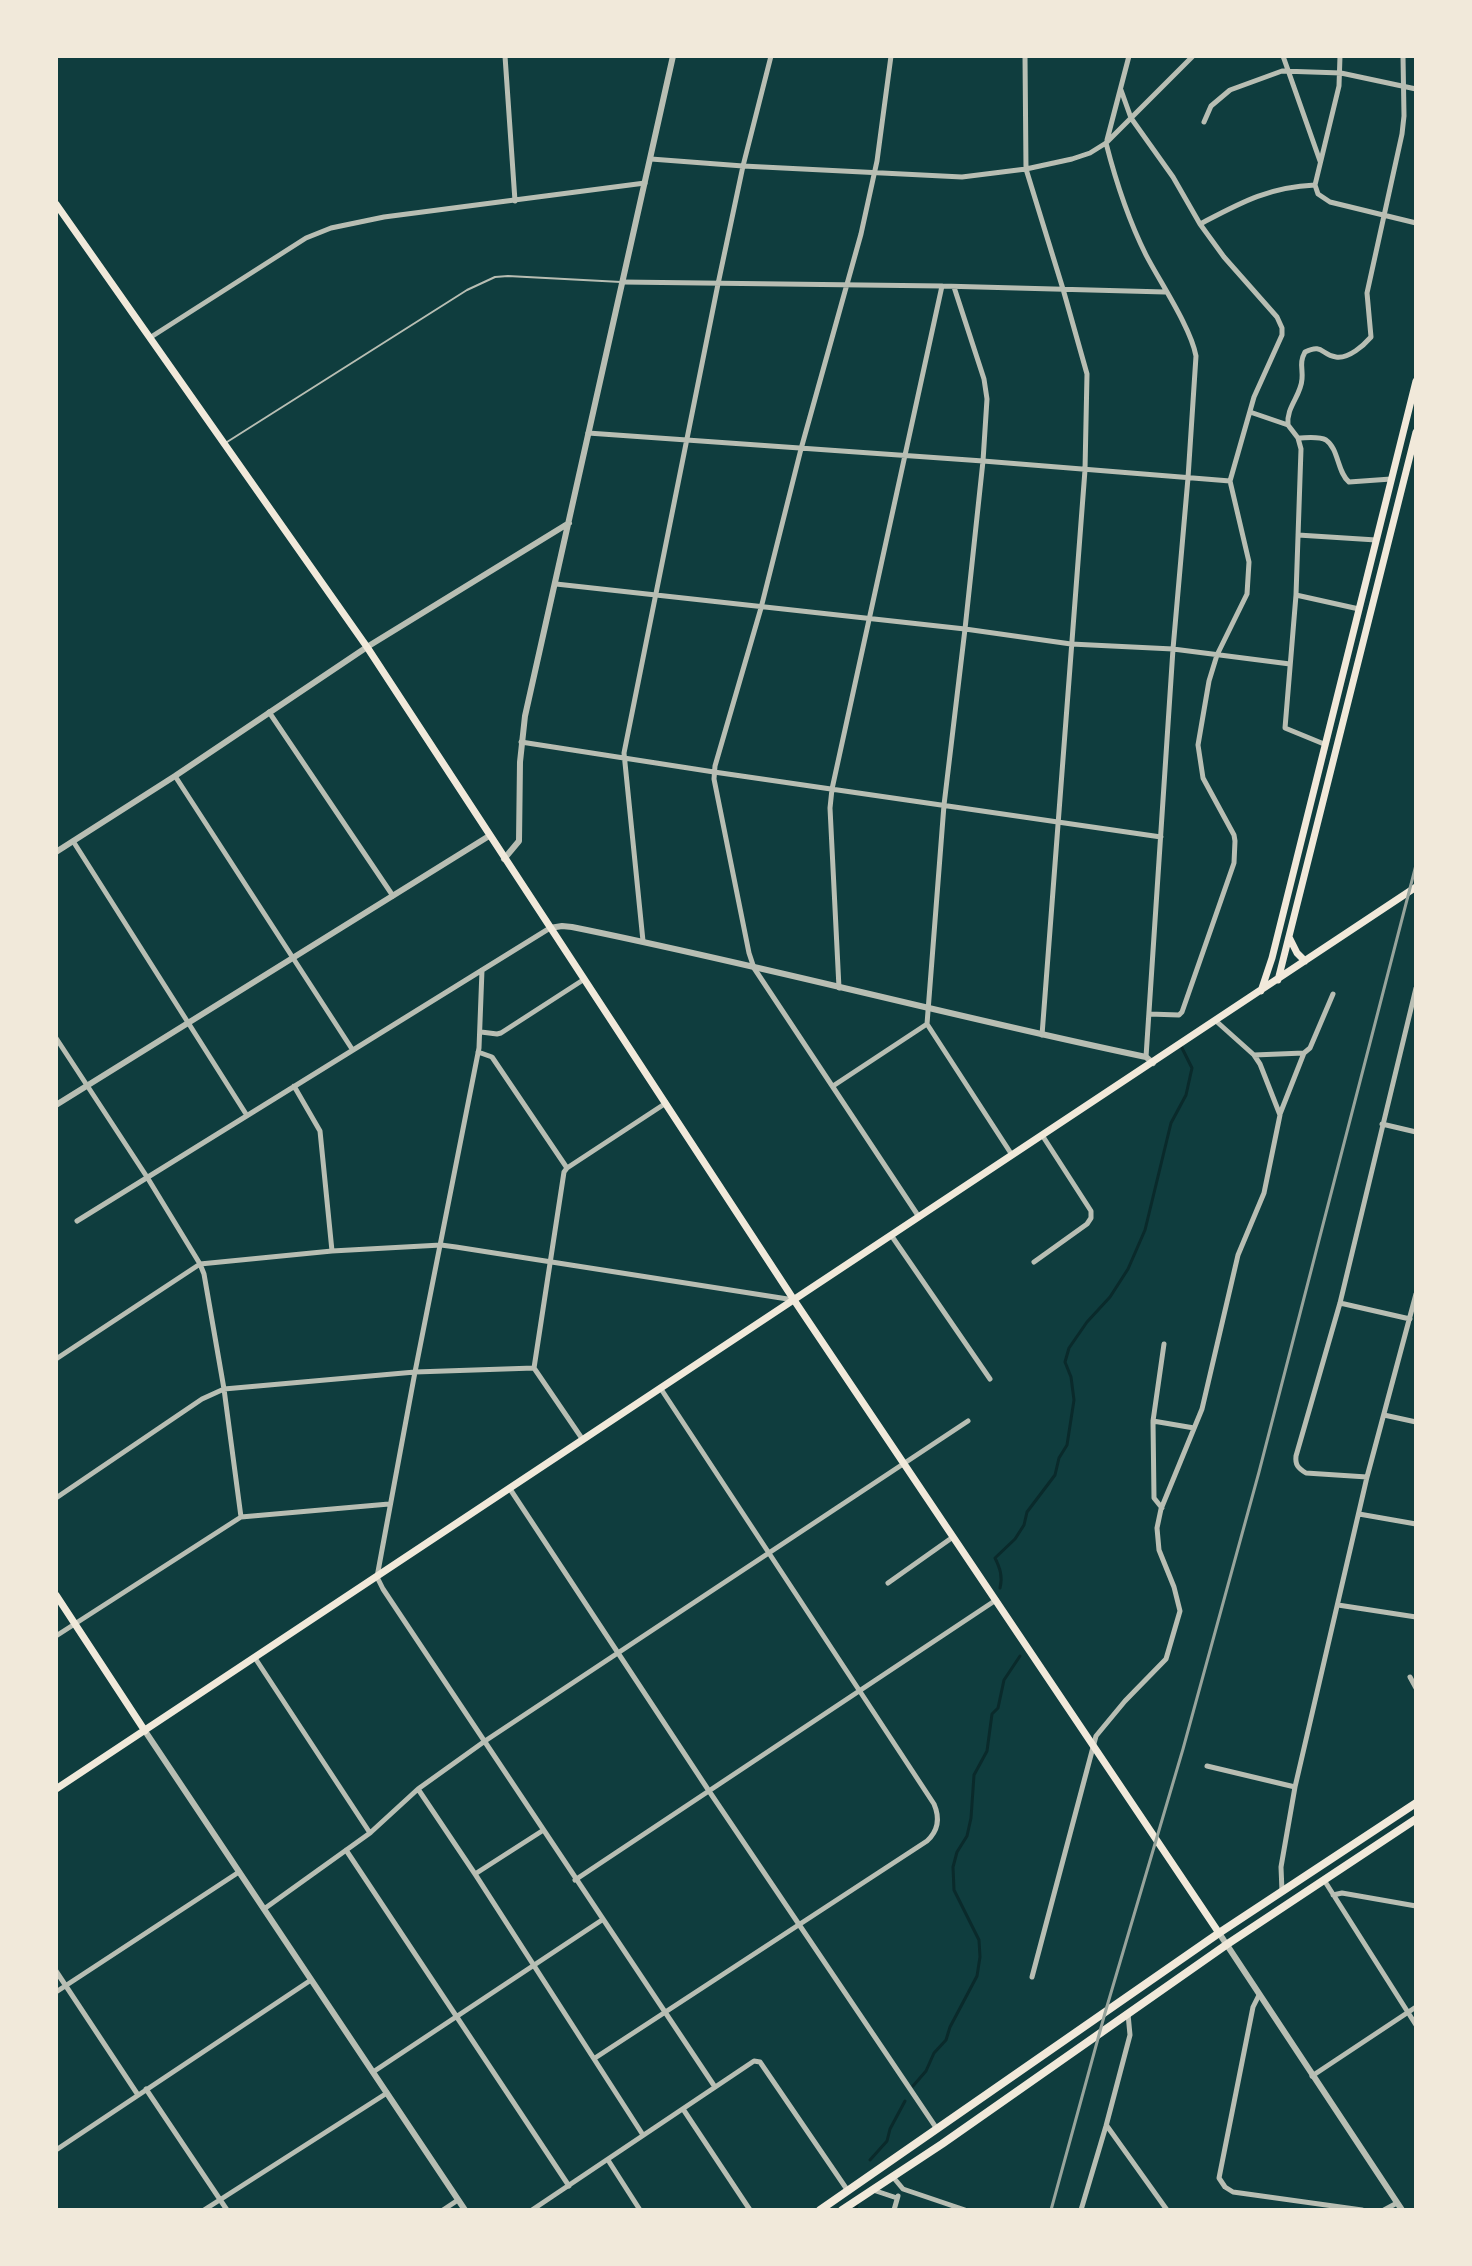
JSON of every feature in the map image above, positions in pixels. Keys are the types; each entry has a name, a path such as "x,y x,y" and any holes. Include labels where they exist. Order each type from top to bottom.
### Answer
{"main road":[{"path":"56,204 367,647 794,1300 1219,1933"},
{"path":"1261,991 1272,958 1416,381"},
{"path":"1278,980 1416,432"},
{"path":"56,1789 1042,1135 1149,1060 1216,1021 1416,887"},
{"path":"1288,935 1305,961"},
{"path":"56,1595 145,1731"},
{"path":"820,2210 1219,1933 1416,1803"},
{"path":"842,2210 1226,1945 1416,1819"}],"street":[{"path":"505,56 515,201"},
{"path":"504,859 519,841 521,742 673,56"},
{"path":"643,941 623,758 718,284 771,56"},
{"path":"891,56 875,172 848,284 714,779 754,968 919,1217"},
{"path":"1025,56 1026,169 1087,374 1085,470 1042,1036"},
{"path":"77,1221 550,928 572,927 643,941 1149,1060 1149,1014 1173,649 1196,356 1191,340 1128,215 1106,143 1129,56"},
{"path":"651,159 962,177 1026,169 1072,159 1106,143 1193,56"},
{"path":"1283,56 1320,163"},
{"path":"1340,56 1341,73 1315,185 1318,194 1330,202 1416,223"},
{"path":"1324,744 1285,728 1296,595 1301,449 1298,438 1288,425 1289,412 1301,385 1300,365 1305,352 1320,348 1339,358 1347,356 1371,337 1367,293 1402,134 1403,56"},
{"path":"1204,122 1211,106 1230,90 1289,70 1341,73 1416,89"},
{"path":"1121,90 1131,118 1173,177 1200,224 1224,257 1281,322 1282,335 1249,412 1230,481 1250,573 1247,594 1217,655 1200,726 1198,759 1203,778 1234,835 1234,863 1182,1012 1179,1015 1149,1014"},
{"path":"151,337 306,238 331,228 384,217 645,183"},
{"path":"1200,224 1251,197 1296,186 1315,185"},
{"path":"622,282 848,284 1166,293"},
{"path":"839,988 830,808 832,789 942,286"},
{"path":"954,287 986,389 983,461 944,805 927,1024 1012,1155"},
{"path":"1249,412 1288,425"},
{"path":"588,433 1230,481"},
{"path":"1298,438 1323,438 1329,442 1342,475 1349,482 1391,479"},
{"path":"56,852 367,647 569,523"},
{"path":"1298,535 1376,540"},
{"path":"556,584 965,629 1071,644 1173,649 1290,664"},
{"path":"1296,595 1359,609"},
{"path":"269,712 393,896"},
{"path":"521,742 1161,837"},
{"path":"175,776 352,1049"},
{"path":"56,1105 489,836"},
{"path":"73,841 246,1114"},
{"path":"482,970 478,1052 377,1577 542,1831 715,2087"},
{"path":"481,1032 501,1033 583,980"},
{"path":"1367,1477 1306,1473 1295,1462 1340,1303 1416,988"},
{"path":"1032,1977 1096,1736 1170,1652 1180,1611 1159,1550 1157,1528 1202,1409 1238,1255 1264,1193 1280,1115 1304,1053 1310,1048 1333,994"},
{"path":"1216,1021 1254,1055 1280,1115"},
{"path":"833,1086 927,1024"},
{"path":"56,1038 147,1177 204,1274 224,1389 241,1517"},
{"path":"478,1052 492,1057 567,1168"},
{"path":"1254,1055 1304,1053"},
{"path":"294,1086 320,1131 332,1251"},
{"path":"583,1440 534,1368 564,1172 666,1103"},
{"path":"1382,1124 1416,1132"},
{"path":"1034,1262 1091,1218 1091,1211 1042,1135"},
{"path":"891,1235 990,1379"},
{"path":"56,1359 200,1264 332,1251 441,1245 794,1300"},
{"path":"1282,1892 1281,1867 1295,1787 1367,1477 1416,1294"},
{"path":"1340,1303 1410,1319"},
{"path":"1162,1508 1154,1498 1153,1421 1164,1344"},
{"path":"56,1498 202,1399 224,1389 415,1372 534,1368"},
{"path":"595,2058 927,1841 933,1835 938,1820 934,1804 661,1389"},
{"path":"1384,1415 1416,1422"},
{"path":"264,1909 370,1833 418,1789 485,1741 968,1421"},
{"path":"1153,1421 1194,1428"},
{"path":"510,1489 937,2130"},
{"path":"56,1636 241,1517 389,1504"},
{"path":"1359,1514 1416,1524"},
{"path":"888,1583 953,1537"},
{"path":"575,1880 996,1600"},
{"path":"1338,1605 1416,1617"},
{"path":"255,1658 370,1833"},
{"path":"1410,1677 1416,1688"},
{"path":"145,1731 465,2210"},
{"path":"1207,1766 1295,1787"},
{"path":"418,1789 643,2135"},
{"path":"475,1874 542,1831"},
{"path":"346,1850 569,2186"},
{"path":"56,1992 239,1872"},
{"path":"1324,1880 1416,2025"},
{"path":"1333,1895 1342,1893 1416,1906"},
{"path":"373,2072 602,1920"},
{"path":"1219,1933 1402,2210"},
{"path":"56,1971 138,2095"},
{"path":"56,2150 311,1980"},
{"path":"1259,1995 1253,2007 1219,2178 1221,2183 1233,2192 1362,2210"},
{"path":"1312,2076 1416,2007"},
{"path":"1081,2210 1130,2035 1128,2014"},
{"path":"532,2210 754,2061 760,2062 848,2192"},
{"path":"146,2089 227,2210"},
{"path":"204,2210 387,2093"},
{"path":"683,2109 750,2210"},
{"path":"1106,2126 1167,2210"},
{"path":"608,2160 640,2210"},
{"path":"892,2176 903,2189 965,2210"},
{"path":"894,2210 903,2189"},
{"path":"872,2190 897,2198"},
{"path":"443,2210 459,2200"},
{"path":"1384,2210 1397,2203"}],"lane":[{"path":"225,443 484,281 508,276 622,282"}],"waterway":[{"path":"1000,1588 1000,1573 995,1558 1015,1539 1024,1525 1027,1512 1055,1475 1059,1458 1067,1445 1074,1400 1065,1362 1069,1348 1110,1297 1128,1269 1145,1230 1171,1123 1186,1095 1192,1068 1181,1046"},
{"path":"913,2086 946,2040 977,1976 979,1940 954,1890 953,1867 957,1852 967,1836 974,1775 987,1751 992,1714 998,1708 1004,1680 1020,1656"},
{"path":"870,2160 887,2141 905,2101"},
{"path":"856,2210 857,2205"}],"railway":[{"path":"1051,2210 1259,1472 1416,865"}]}
